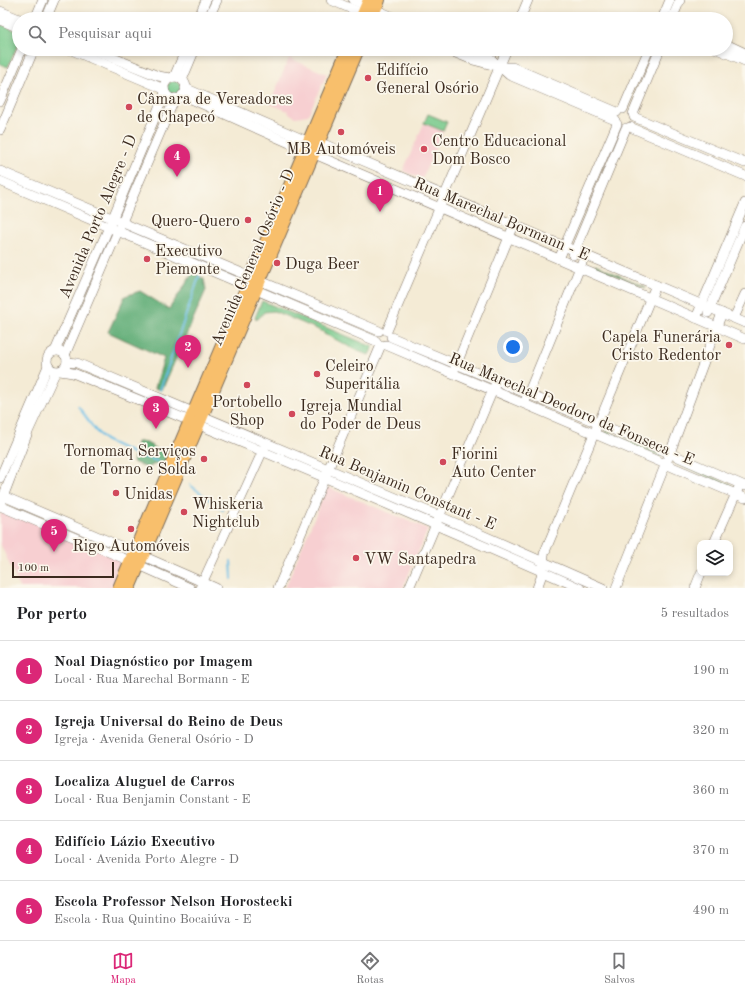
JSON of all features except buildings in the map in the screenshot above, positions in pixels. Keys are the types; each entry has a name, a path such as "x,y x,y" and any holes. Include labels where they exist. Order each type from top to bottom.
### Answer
{"main road":[{"name":"Avenida General Osório - D","path":"312,147 345,56"},
{"name":"Avenida General Osório - D","path":"129,588 137,559 312,147 355,56"},
{"name":"Avenida General Osório - D","path":"119,588 137,559"}],"street":[{"path":"38,12 43,0"},
{"path":"49,12 54,0"},
{"path":"201,12 206,0"},
{"path":"211,12 217,0"},
{"path":"331,0 370,11"},
{"path":"353,0 370,11"},
{"path":"523,12 528,0"},
{"path":"666,12 670,0"},
{"path":"675,12 680,0"},
{"path":"0,11 12,16"},
{"path":"0,20 12,25"},
{"path":"733,50 745,53"},
{"path":"733,51 745,61"},
{"path":"0,101 19,56"},
{"path":"0,130 31,56"},
{"path":"85,56 165,91 168,96 178,86"},
{"name":"Rua Marechal Bormann - E","path":"108,56 158,76 279,134 312,147 380,168 745,323"},
{"name":"Avenida Porto Alegre - D","path":"178,86 184,56"},
{"name":"Avenida Porto Alegre - D","path":"66,359 178,86 192,56"},
{"path":"463,56 500,67 512,67 563,94 618,116"},
{"path":"485,56 490,58 500,67"},
{"path":"381,344 390,342 386,333 504,56"},
{"path":"559,259 591,185 618,116 646,56"},
{"path":"569,263 628,127 633,123 633,115 657,56"},
{"path":"639,73 648,76"},
{"name":"Avenida Porto Alegre - D","path":"55,351 111,223 165,91 164,84 178,86"},
{"path":"618,116 628,110 633,115 745,163"},
{"path":"618,116 621,128 628,127 745,176"},
{"path":"685,150 689,140"},
{"name":"Rua Marechal Bormann - E","path":"312,147 374,180 745,339"},
{"path":"374,180 380,168"},
{"name":"Rua Marechal Deodoro da Fonseca - E","path":"0,171 111,223"},
{"name":"Rua Marechal Deodoro da Fonseca - E","path":"0,181 121,227 254,284 321,318 745,498"},
{"path":"591,185 600,189"},
{"path":"700,319 733,243 745,203"},
{"path":"452,373 514,225"},
{"path":"733,243 745,226"},
{"path":"524,404 585,255"},
{"name":"Rua Marechal Deodoro da Fonseca - E","path":"254,284 325,309 386,333 742,485"},
{"path":"537,588 543,572 544,554 656,285"},
{"path":"734,318 745,294"},
{"path":"321,318 325,309"},
{"path":"616,588 670,453 722,313"},
{"path":"381,344 376,336 386,333"},
{"path":"278,588 381,344"},
{"path":"59,351 66,359 64,369 54,369 47,358 50,353 59,351"},
{"name":"Rua Benjamin Constant - E","path":"66,359 197,419 264,447 328,469 470,534 543,562 603,588"},
{"path":"0,478 54,369"},
{"path":"1,502 54,369"},
{"name":"Rua Benjamin Constant - E","path":"54,369 72,373 197,419"},
{"path":"409,588 496,381"},
{"path":"201,585 264,447"},
{"name":"Rua Benjamin Constant - E","path":"264,447 324,478 438,520"},
{"path":"715,540 736,494 742,485"},
{"path":"1,502 86,531 190,588"},
{"path":"1,502 82,541 137,559 201,585 216,588"},
{"path":"82,541 86,531"},
{"name":"Rua Benjamin Constant - E","path":"470,534 543,572 580,588"},
{"path":"695,588 701,576"}],"shaded area":[{"path":"289,58 327,74 308,115 296,117 288,113 288,111 270,104"},
{"name":"Centro Educacional Dom Bosco","path":"428,114 447,122 422,179 403,171"},
{"name":"VW Santapedra","path":"327,487 428,529 403,588 285,588"},
{"path":"3,509 127,562 116,588 20,588 0,543 0,516"}],"green space":[{"path":"0,24 12,29 13,56 8,67 0,64"},
{"path":"174,81 179,83 181,88 179,93 174,95 169,93 167,88 169,83"},
{"path":"428,114 447,122 443,131 424,123"},
{"path":"595,265 646,287 646,288 595,267"},
{"path":"193,273 204,279 206,290 162,390 155,388 164,358 108,332 125,296 140,291 169,309"},
{"path":"262,301 373,347 369,355 363,353 324,334 324,332 274,311 264,312 258,319 255,318"},
{"path":"606,431 662,455 661,457 605,433"},
{"path":"137,442 145,442 168,455 163,464 155,464 147,468 133,462"},
{"path":"676,461 732,485 731,487 675,463"}],"waterway":[{"path":"160,390 201,271"},
{"path":"78,406 95,430 105,440 137,455 157,461"},
{"path":"190,485 223,510"},
{"path":"231,561 232,579"}],"place":[{"name":"Edifício General Osório","path":"368,78"},
{"name":"Câmara de Vereadores de Chapecó","path":"129,107"},
{"name":"MB Automóveis","path":"341,132"},
{"name":"Centro Educacional Dom Bosco","path":"424,149"},
{"name":"Edifício Lázio Executivo","path":"177,177"},
{"name":"Noal Diagnóstico por Imagem","path":"380,212"},
{"name":"Quero-Quero","path":"248,220"},
{"name":"Executivo Piemonte","path":"147,259"},
{"name":"Duga Beer","path":"277,263"},
{"name":"Capela Funerária Cristo Redentor","path":"729,345"},
{"name":"Igreja Universal do Reino de Deus","path":"188,368"},
{"name":"Celeiro Superitália","path":"317,374"},
{"name":"Portobello Shop","path":"247,385"},
{"name":"Igreja Mundial do Poder de Deus","path":"292,414"},
{"name":"Localiza Aluguel de Carros","path":"156,429"},
{"name":"Tornomaq Serviços de Torno e Solda","path":"204,459"},
{"name":"Fiorini Auto Center","path":"443,462"},
{"name":"Unidas","path":"116,493"},
{"name":"Whiskeria Nightclub","path":"184,512"},
{"name":"Rigo Automóveis","path":"131,529"},
{"name":"Escola Professor Nelson Horostecki","path":"54,552"},
{"name":"VW Santapedra","path":"356,558"}]}
